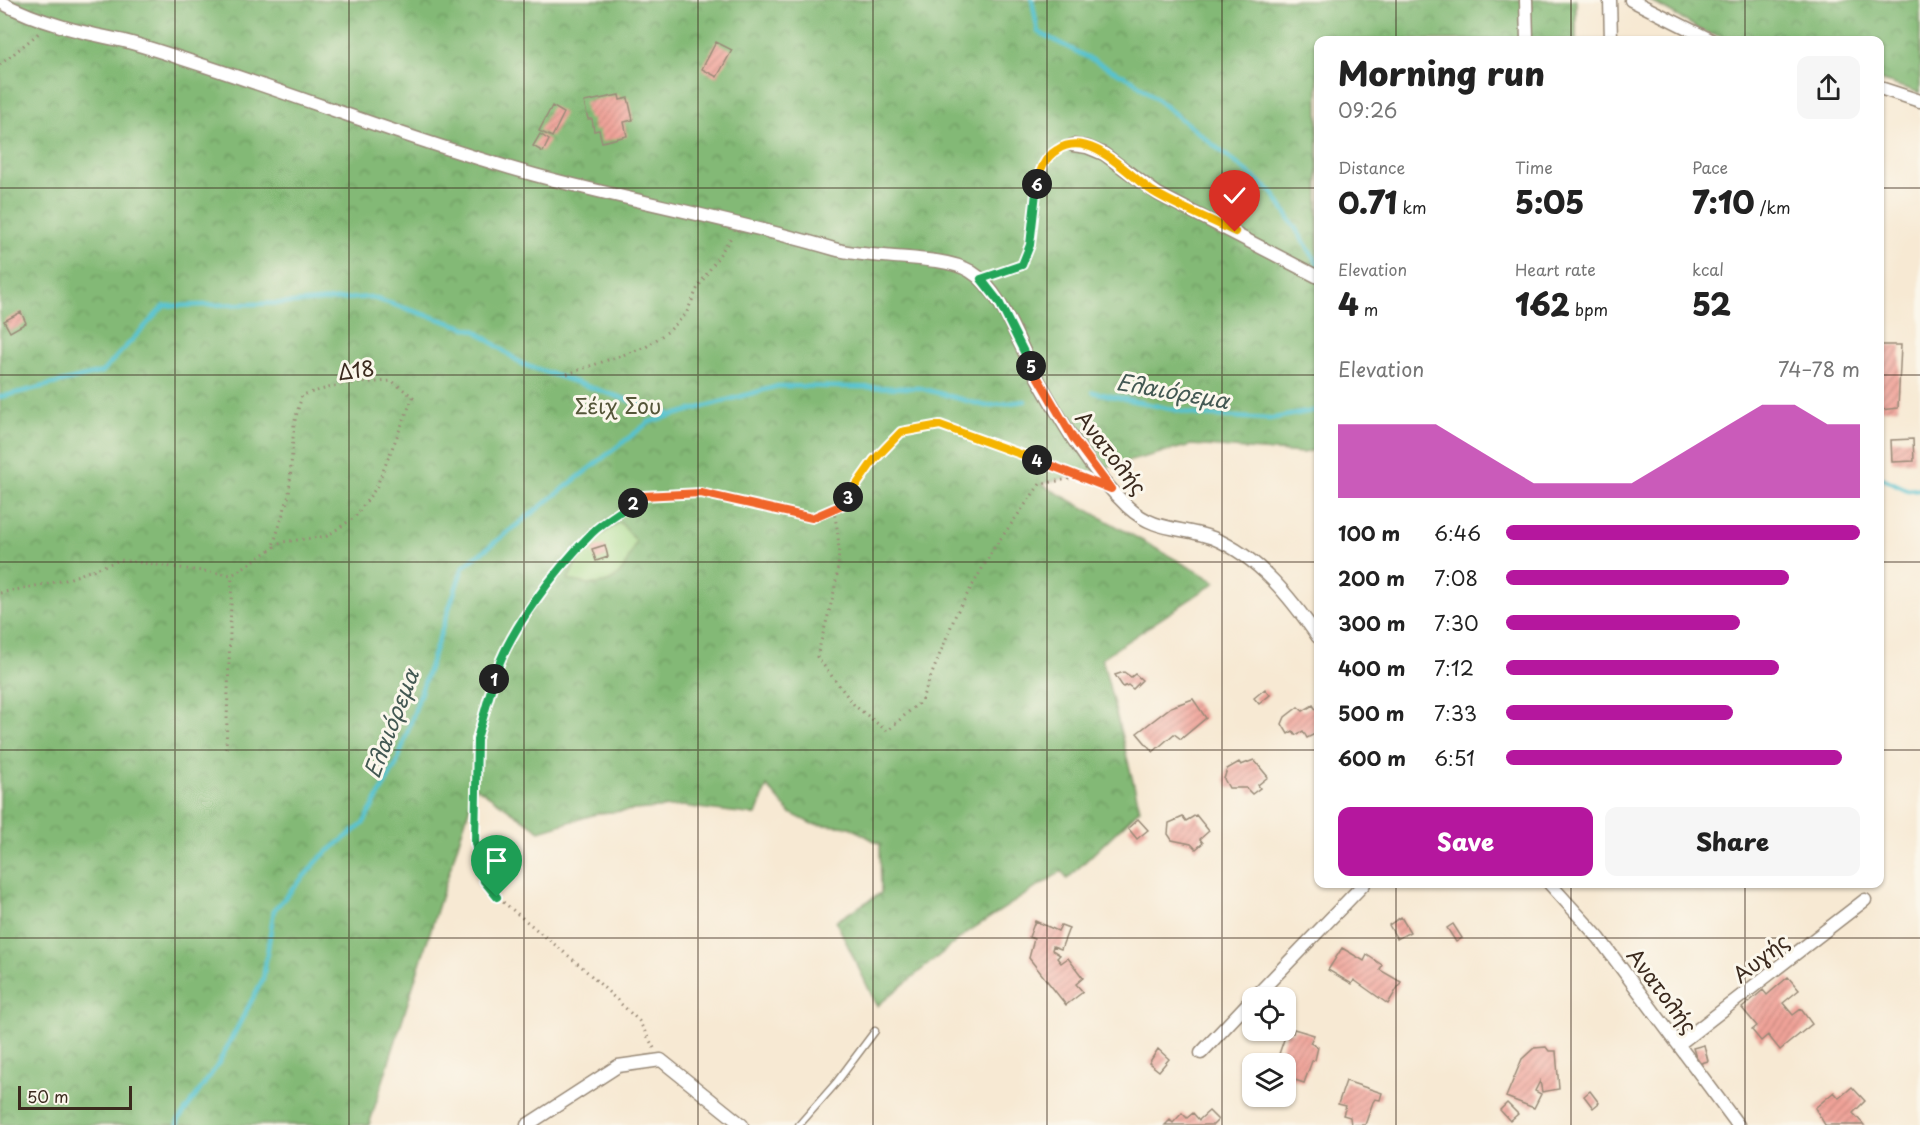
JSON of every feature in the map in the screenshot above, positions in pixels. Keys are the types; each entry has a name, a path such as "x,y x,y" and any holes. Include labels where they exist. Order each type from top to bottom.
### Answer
{"street":[{"path":"1526,0 1527,36"},
{"path":"1610,0 1611,36"},
{"path":"1631,0 1703,36"},
{"path":"0,2 51,24 177,57 528,173 742,222 854,254 950,263 968,269 981,279"},
{"path":"1884,89 1920,101"},
{"path":"1073,145 1104,154 1158,194 1314,275"},
{"name":"Ανατολής","path":"981,279 999,302 1037,377 1067,429 1111,489 1135,513 1152,524 1211,537 1257,566 1284,592 1314,632"},
{"path":"1264,987 1360,888"},
{"name":"Ανατολής","path":"1554,888 1599,938 1738,1125"},
{"name":"Αυγής","path":"1679,1044 1865,900"},
{"path":"1201,1053 1242,1010"},
{"path":"527,1125 618,1066 661,1060 742,1125"}],"lane":[{"path":"799,1125 836,1083 875,1031"}],"path":[{"path":"0,66 51,24"},
{"path":"981,279 1022,265 1030,245 1039,176 1046,158 1059,148 1073,145"},
{"path":"567,374 646,346 670,330 686,315 698,287 742,222"},
{"name":"Δ18","path":"232,575 273,546 282,542 327,536 355,517 376,488 413,397 392,381 343,384 302,395 294,424 289,495 273,546"},
{"path":"661,1060 639,1021 582,967 497,897 484,881 475,843 477,739 497,668 529,609 592,532 643,496 701,493 812,518 842,505 874,460 901,432 940,425 1111,489"},
{"path":"833,509 838,527 840,572 817,657 855,706 887,731 921,701 956,614 994,548 1040,484 1082,477"},
{"path":"0,593 65,580 120,560 232,575 226,749"}],"green space":[{"name":"Σέιχ Σου","path":"0,0 1576,0 1576,36 1314,36 1314,450 1303,453 1191,445 1041,484 1216,582 1102,658 1140,809 1067,879 1062,871 969,931 877,1006 836,921 881,893 880,844 850,827 812,824 790,813 767,786 756,815 682,806 599,813 540,831 476,787 369,1125 0,1125"},
{"path":"1649,0 1920,0 1920,93 1884,81 1884,36 1719,36 1706,33"},
{"path":"620,522 636,541 619,573 605,583 595,584 568,580 583,548"}],"building":[{"path":"716,42 732,50 717,77 702,69"},
{"path":"619,95 620,100 628,98 633,120 624,122 627,136 602,142 599,130 594,131 592,119 588,119 584,102"},
{"path":"552,106 564,113 552,137 539,131"},
{"path":"540,134 549,140 543,152 533,146"},
{"path":"21,312 26,323 10,332 4,321"},
{"path":"1884,345 1901,345 1898,408 1884,410"},
{"path":"1913,439 1914,461 1892,462 1891,440"},
{"path":"605,545 608,557 596,561 592,549"},
{"path":"1124,672 1131,677 1135,674 1142,680 1133,689 1128,685 1123,687 1115,675"},
{"path":"1265,689 1270,695 1259,704 1254,698"},
{"path":"1193,699 1206,718 1181,739 1174,734 1153,752 1137,733 1171,707"},
{"path":"1313,705 1314,707 1314,734 1307,738 1303,731 1296,735 1293,731 1288,734 1282,724 1285,717 1298,707 1303,711"},
{"path":"1254,760 1268,777 1258,785 1260,788 1252,794 1246,788 1229,788 1224,779 1227,769 1239,762 1241,765"},
{"path":"1196,815 1209,831 1200,839 1203,843 1196,849 1191,844 1172,840 1168,834 1169,823 1183,817 1186,821"},
{"path":"1138,819 1148,830 1137,839 1128,828"},
{"path":"1401,917 1410,932 1397,939 1389,925"},
{"path":"1035,921 1058,931 1061,925 1069,928 1061,949 1053,946 1052,950 1060,955 1057,958 1061,963 1068,958 1083,978 1076,984 1083,992 1066,1005 1029,958 1034,939 1029,937"},
{"path":"1453,924 1462,938 1456,942 1447,928"},
{"path":"1342,948 1364,961 1367,955 1382,965 1380,970 1401,982 1388,1004 1354,980 1352,984 1328,970"},
{"path":"1788,977 1799,990 1783,1003 1793,1015 1801,1009 1812,1024 1780,1050 1768,1035 1761,1041 1752,1030 1757,1026 1742,1008 1763,990 1767,995"},
{"path":"1296,1030 1314,1035 1310,1043 1318,1047 1315,1060 1312,1061 1304,1083 1296,1080 1296,1053 1279,1053 1284,1041 1296,1041"},
{"path":"1704,1045 1708,1061 1698,1064 1693,1048"},
{"path":"1546,1047 1549,1051 1556,1051 1559,1089 1542,1092 1540,1081 1535,1091 1541,1094 1534,1108 1506,1097 1522,1059 1534,1048"},
{"path":"1158,1049 1169,1059 1159,1071 1149,1063"},
{"path":"1346,1081 1382,1093 1380,1100 1375,1099 1373,1102 1365,1125 1351,1125 1350,1117 1343,1115 1346,1106 1338,1104"},
{"path":"1852,1087 1865,1101 1853,1113 1864,1125 1825,1125 1815,1108 1834,1092 1839,1098"},
{"path":"1590,1091 1599,1103 1593,1108 1584,1096"},
{"path":"1507,1103 1518,1114 1510,1121 1500,1110"},
{"path":"1209,1111 1218,1120 1213,1125 1165,1125 1170,1120 1173,1123 1182,1113 1187,1118 1193,1113 1199,1120"}],"waterway":[{"path":"1032,0 1038,32 1134,81 1273,193 1314,258"},
{"path":"0,397 102,372 164,306 293,303 370,297 476,331 522,364 672,415"},
{"name":"Ελαιόρεμα","path":"178,1125 178,1121 217,1066 263,979 274,910 322,856 363,824 397,763 463,567 649,422 778,386 920,388 986,406 1025,401"},
{"name":"Ελαιόρεμα","path":"1093,392 1198,415 1269,419 1314,411"},
{"name":"Ελαιόρεμα","path":"1884,479 1908,490 1920,489"}],"route":[{"path":"497,897 484,881 475,843 477,739 497,668 529,609 592,532 643,496 701,493 812,518 842,505 874,460 901,432 940,425 1111,489 1084,456 1062,421 999,302 981,279 1022,265 1030,245 1039,176 1046,158 1059,148 1073,145 1098,151 1150,190 1235,232"}]}
